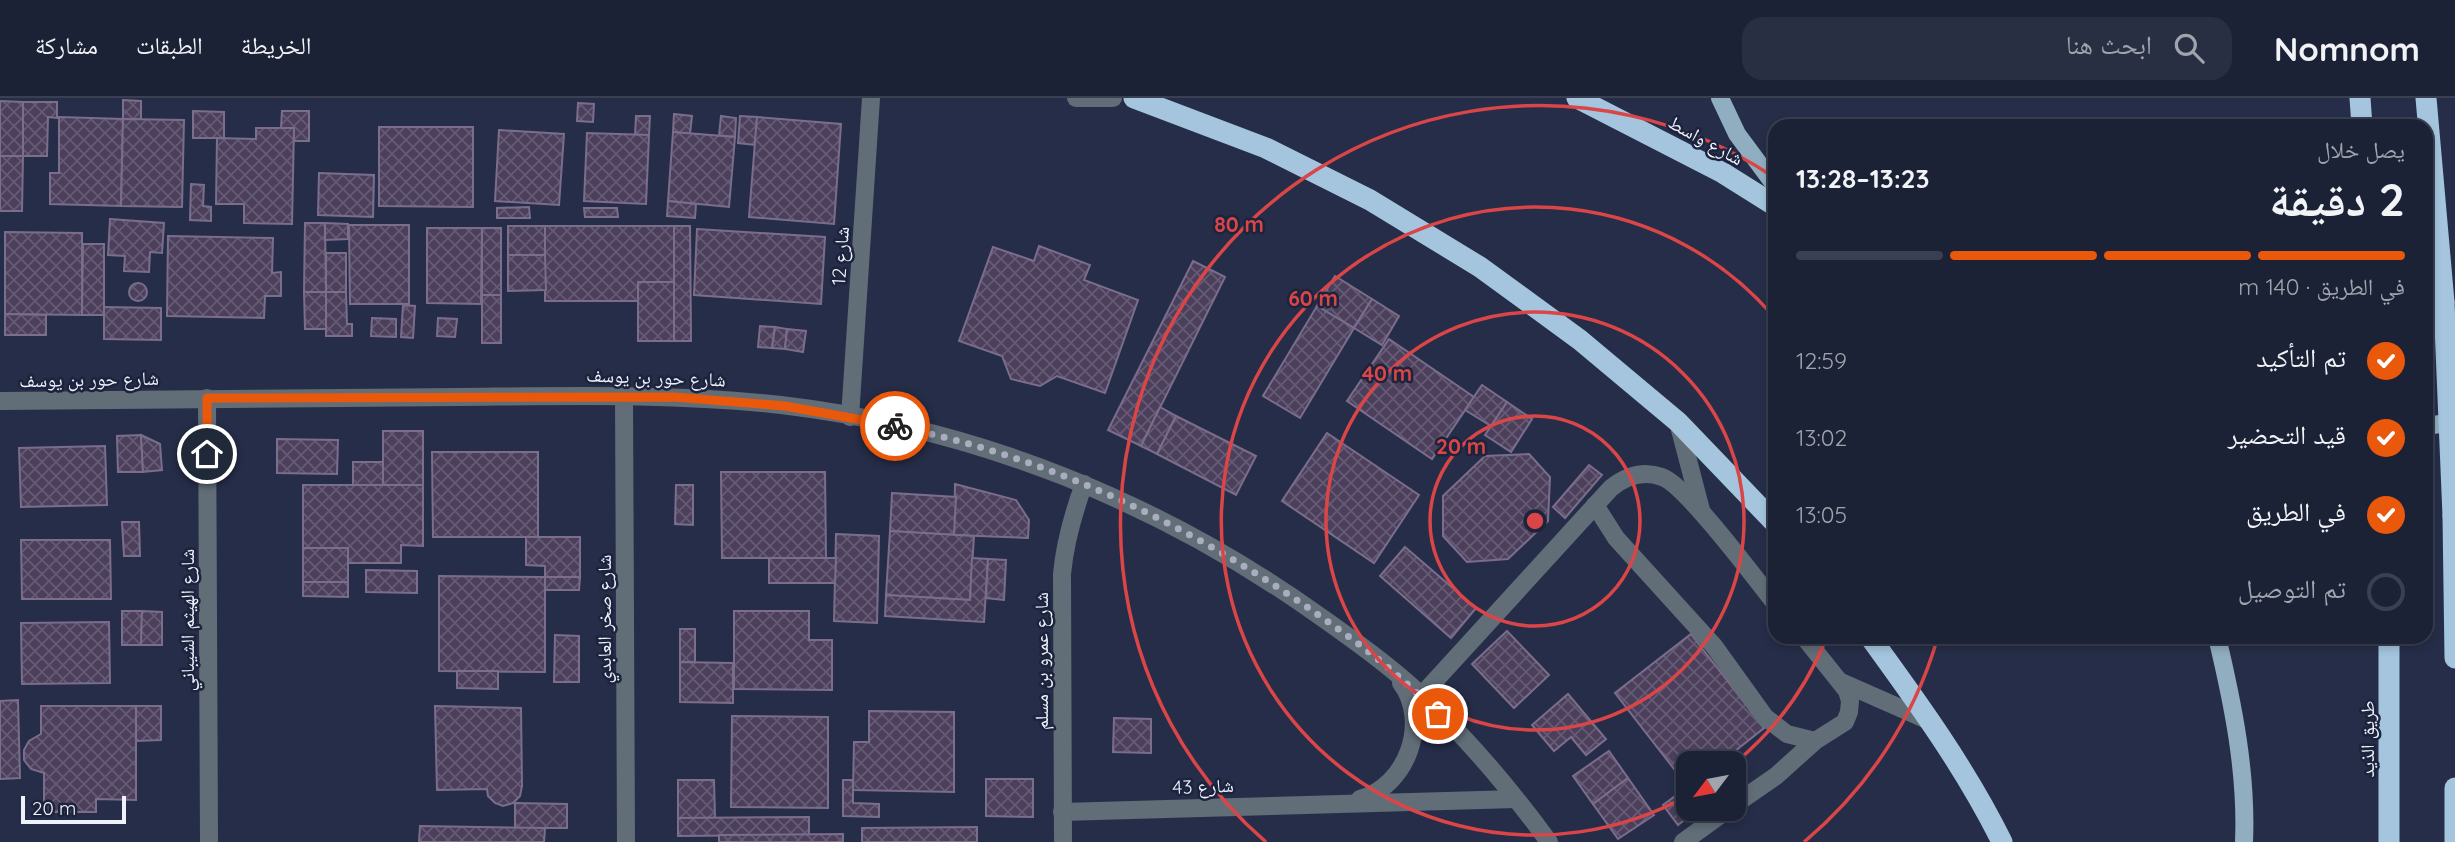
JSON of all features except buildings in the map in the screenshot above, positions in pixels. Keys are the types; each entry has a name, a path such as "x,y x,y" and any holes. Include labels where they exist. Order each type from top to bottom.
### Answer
{"highway":[{"path":"1134,98 1266,148 1370,200 1491,275 1580,340 1678,422 1768,516"},
{"name":"شارع واسط","path":"1577,98 1723,173 1768,201"},
{"path":"2360,98 2362,119"},
{"path":"2426,98 2428,119"},
{"path":"2433,177 2444,302 2454,516 2455,658"},
{"path":"1875,644 1932,722 2002,842"},
{"name":"طريق الذيد","path":"2389,644 2389,842"},
{"path":"2455,788 2455,842"}],"main road":[{"path":"1720,98 1737,134 1768,176"},
{"path":"2433,425 2455,422"},
{"path":"2219,644 2229,686 2240,757 2244,842"}],"street":[{"name":"شارع 12","path":"850,417 871,98"},
{"path":"1076,98 1113,98"},
{"name":"شارع حور بن يوسف","path":"0,401 624,396 730,400 850,417 966,442 1084,484 1193,536 1245,566 1335,627 1421,696 1516,799 1549,842"},
{"name":"شارع صخر العابدي","path":"624,396 626,842"},
{"name":"شارع الهيثم الشيباني","path":"207,398 209,842"},
{"path":"1678,422 1703,514"},
{"path":"1421,696 1595,505 1620,481 1641,474 1652,474 1673,482 1703,514 1768,594"},
{"name":"شارع عمرو بن مسلم","path":"1063,842 1062,573 1065,543 1084,484"},
{"path":"1595,505 1616,538 1714,646 1765,717 1787,734 1815,741"},
{"path":"1746,796 1787,767 1815,741 1845,722 1850,701 1841,682 1810,644"},
{"name":"شارع 43","path":"1346,803 1366,797 1385,786 1400,771 1410,751 1414,730 1413,709 1405,688 1392,671"},
{"path":"1841,682 1932,722"},
{"name":"شارع 43","path":"1062,812 1516,799"},
{"path":"1683,842 1712,821"}],"way so far":[{"path":"895,426 966,442 1046,468 1103,492 1193,536 1245,566 1345,634 1392,671 1438,714"}],"route":[{"path":"207,454 207,398 674,397 785,406 895,426"}]}
